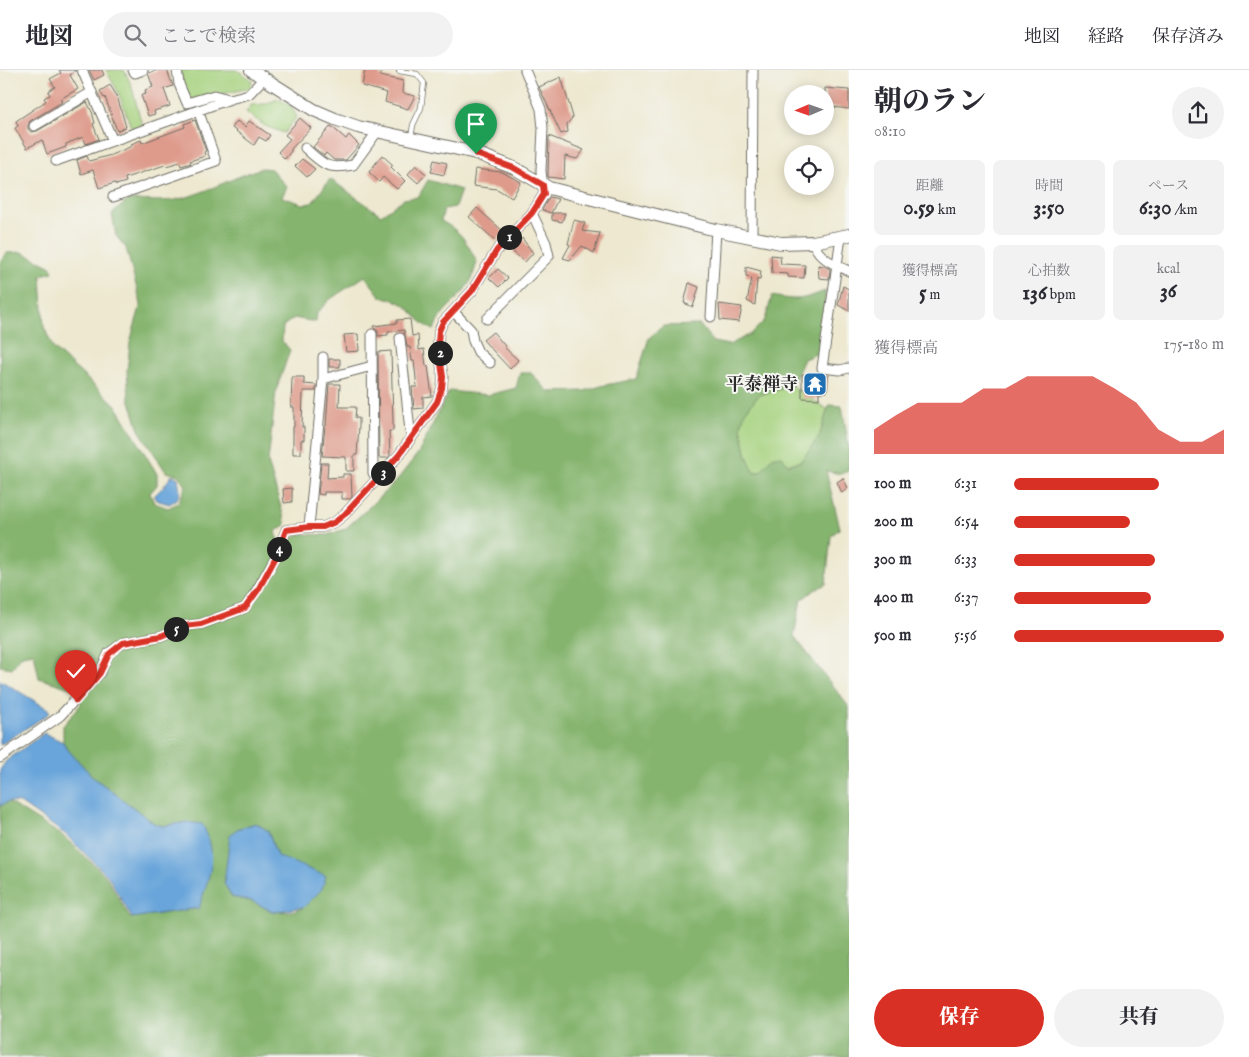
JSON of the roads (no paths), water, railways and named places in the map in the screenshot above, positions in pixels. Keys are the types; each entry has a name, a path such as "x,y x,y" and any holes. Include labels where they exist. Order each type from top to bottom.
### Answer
{"street":[{"path":"82,70 113,141"},
{"path":"133,70 135,72 143,70"},
{"path":"177,70 187,103 214,95 230,99"},
{"path":"251,70 314,110 358,127 476,154 514,168 543,185 552,188 716,230 781,243 814,242 845,236 837,266 822,368 840,370 849,368"},
{"path":"0,758 60,716 100,673 109,654 123,643 161,636 184,626 201,624 245,608 258,590 277,555 286,530 323,527 335,522 345,514 399,455 437,402 442,388 443,377 438,343 439,331 443,322 472,291 497,250 532,213 544,194 541,171 543,128 541,109 525,70"},
{"path":"752,238 753,70"},
{"path":"56,161 198,110 249,94 264,78"},
{"path":"34,126 92,92"},
{"path":"113,197 216,162 198,110"},
{"path":"304,148 326,166 342,167 353,165 377,132"},
{"path":"487,319 549,256 546,243 532,213"},
{"path":"711,317 716,230"},
{"path":"814,242 817,252 837,266 849,271"},
{"path":"453,311 471,330 478,352 490,363"},
{"path":"372,334 373,473 378,479"},
{"path":"400,338 412,437"},
{"path":"309,527 323,378 323,357"},
{"path":"323,378 372,366"}],"lane":[{"path":"399,71 417,74 424,83 421,108 413,125 410,139"}],"water":[{"path":"172,475 178,478 179,496 169,504 156,500 154,496"},
{"path":"0,680 48,709 50,713 0,745"},
{"path":"44,733 63,742 93,777 155,824 163,826 187,822 202,824 211,846 212,856 209,875 199,908 132,918 108,876 65,834 20,803 8,802 0,806 0,770 6,761"},
{"path":"256,823 268,831 277,856 326,876 322,889 304,907 273,912 252,901 232,897 224,883 230,835 237,829"}],"place":[{"name":"平泰禅寺","path":"815,384"}]}
